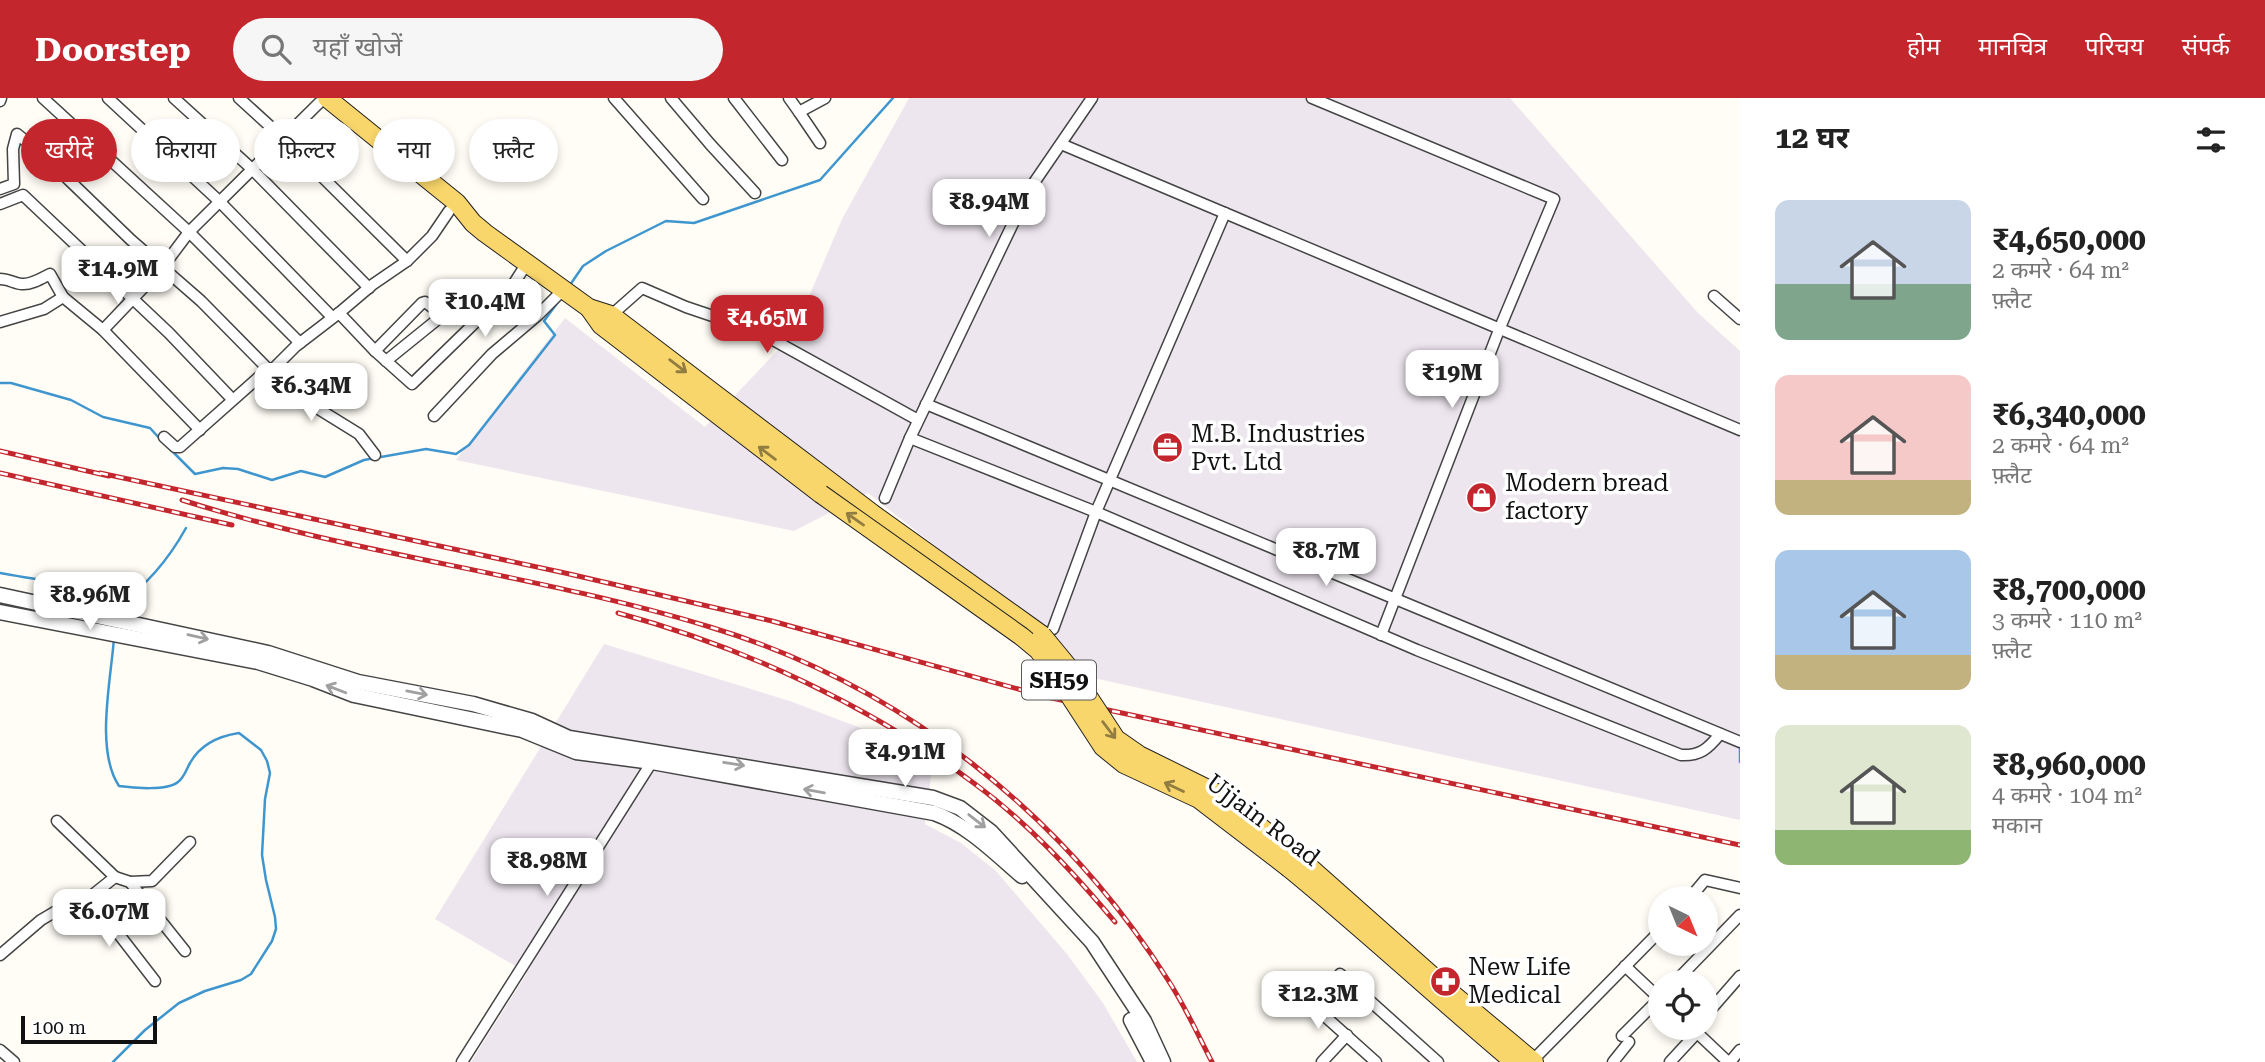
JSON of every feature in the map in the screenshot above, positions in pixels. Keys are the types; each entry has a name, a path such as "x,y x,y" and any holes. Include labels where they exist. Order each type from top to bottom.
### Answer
{"main road":[{"name":"SH59","path":"320,100 449,211 473,223 1042,635 1070,669 1115,739 1126,748 1220,795 1293,862"},
{"name":"SH59","path":"320,100 457,204 473,223"},
{"name":"Ujjain Road","path":"613,325 821,494 1038,650 1103,747 1124,764 1199,799 1293,862 1402,947 1420,973"},
{"name":"Ujjain Road","path":"1293,862 1374,939 1420,973 1527,1062"}],"street":[{"path":"43,98 189,232 300,343"},
{"path":"108,98 412,384 490,308 502,302 527,264"},
{"path":"174,98 252,169 369,288"},
{"path":"239,98 262,119"},
{"path":"614,98 703,200"},
{"path":"671,98 755,192"},
{"path":"734,98 782,160"},
{"path":"789,98 820,143"},
{"path":"799,112 825,98"},
{"path":"885,498 918,420 1030,190 1092,98"},
{"path":"1312,98 1554,198 1499,330 1381,635"},
{"path":"302,119 320,100"},
{"path":"0,189 14,184 13,149 17,134 42,154 271,368 317,408 359,434 375,455"},
{"path":"1061,144 1740,430"},
{"path":"103,330 162,268 189,232 252,169"},
{"path":"327,182 407,261"},
{"path":"0,204 23,195 133,299 232,399"},
{"path":"163,437 175,447 180,447 232,399 300,343 407,261 432,236 449,211"},
{"path":"1053,629 1096,512 1225,213"},
{"path":"0,279 29,284 50,274 63,298 103,330 200,429"},
{"path":"613,325 642,288 686,307 757,331 918,420"},
{"path":"434,416 492,354 564,289"},
{"path":"1714,296 1740,319"},
{"path":"0,321 36,312 63,298"},
{"path":"375,351 422,303 425,302 440,313 438,319 386,361"},
{"path":"926,404 1739,741"},
{"path":"910,438 1096,512 1381,635 1681,755 1695,756 1709,748 1720,734"},
{"path":"0,595 268,653 358,682 473,704 532,721 569,738 912,808 951,819 1027,880 1089,954 1138,1030 1153,1062"},
{"path":"0,612 258,662 354,695 522,730 576,752 655,757 933,798 960,807 991,832 1092,942 1144,1021 1163,1062"},
{"path":"462,1062 655,757"},
{"path":"57,821 81,841 115,877 130,883 146,883 156,878 190,842"},
{"path":"2,949 58,909 75,900 90,897 115,877"},
{"path":"1700,886 1705,880 1740,888"},
{"path":"130,883 185,951"},
{"path":"90,897 155,981"},
{"path":"1687,970 1740,915"},
{"path":"1527,1062 1648,943"},
{"path":"1625,966 1648,987"},
{"path":"1340,974 1438,1062"},
{"path":"1718,1001 1740,976"},
{"path":"1310,1003 1376,1062"},
{"path":"1613,1062 1625,1039 1648,1012"},
{"path":"1321,1062 1347,1035"},
{"path":"1670,1062 1690,1040"},
{"path":"1706,1040 1729,1062 1740,1050"},
{"path":"0,1050 14,1062"}],"shaded area":[{"path":"909,98 1510,98 1698,313 1740,351 1740,820 1089,677 1062,646 868,493 794,531 456,460 565,318 705,427 793,334 842,219"},
{"path":"604,644 790,701 905,745 932,768 925,824 961,843 996,871 1067,954 1103,1003 1137,1062 471,1062 527,973 435,919"}],"waterway":[{"path":"570,285 583,266 606,251 666,221 694,223 820,180 893,98"},
{"path":"170,449 195,474 223,468 238,469 272,480 301,471 325,477 364,460 426,449 456,454 469,445 555,335 544,321 558,302"},
{"path":"0,383 11,383 71,400 103,417 150,428 160,439"},
{"path":"116,608 156,572 186,528"},
{"path":"0,573 61,584 92,593 116,608 116,614"},
{"path":"113,1062 145,1030 179,1003 251,974 272,941 276,929 262,855 265,799 270,773 261,750 239,733 232,734 211,742 199,751 182,778 173,785 150,788 119,786 112,771 106,734 114,638"},
{"path":"1740,745 1740,762"}],"railway":[{"path":"0,451 109,476"},
{"path":"0,473 232,525"},
{"path":"100,473 565,573 772,621 1047,697 1740,845"},
{"path":"182,500 313,536 645,609 710,627 780,652 847,683 910,720 971,762 1027,810 1078,862 1126,919 1168,980 1212,1062"},
{"path":"618,613 759,661 893,729 995,799 1032,832 1115,922"}],"place":[{"name":"M.B. Industries Pvt. Ltd","path":"1168,448"},
{"name":"Modern bread factory","path":"1482,497"},
{"name":"New Life Medical","path":"1445,981"}]}
